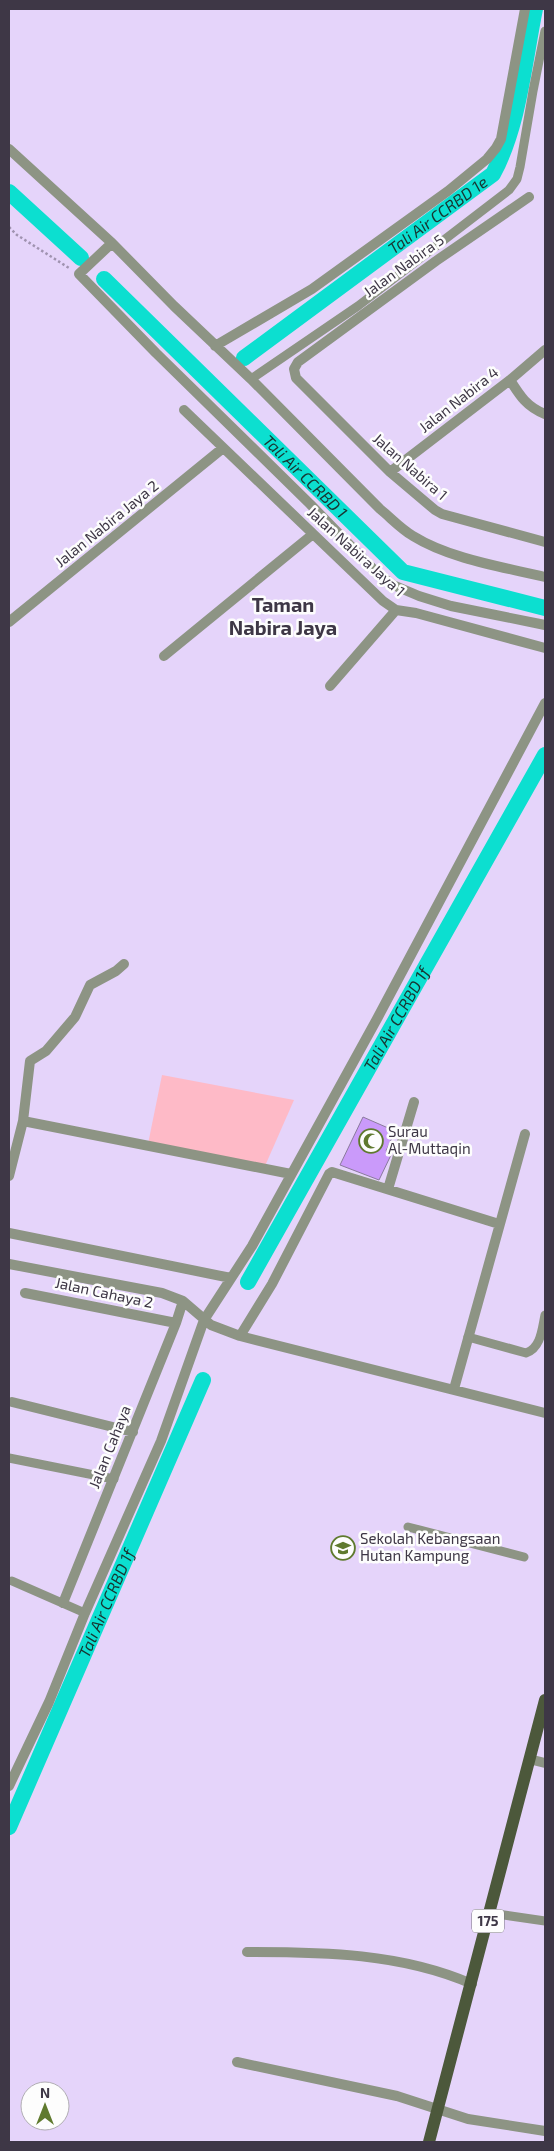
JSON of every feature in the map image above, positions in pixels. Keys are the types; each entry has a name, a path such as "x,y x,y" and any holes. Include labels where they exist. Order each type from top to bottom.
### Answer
{"main road":[{"name":"175","path":"429,2142 545,1700"}],"street":[{"path":"215,346 312,289 448,190 487,159 501,139 525,9"},
{"path":"9,149 112,243 380,509 412,535 428,544 452,553 545,577"},
{"name":"Jalan Nabira 5","path":"298,362 529,196"},
{"path":"112,243 79,274 377,573 393,585 451,606 545,625"},
{"name":"Jalan Nabira 4","path":"390,472 510,380 545,350"},
{"name":"Jalan Nabira 1","path":"298,362 294,369 296,378 390,472 427,505 442,514 545,542"},
{"path":"510,380 521,398 534,409 545,414"},
{"name":"Jalan Nabira Jaya 1","path":"184,410 383,601 396,610 416,613 545,648"},
{"name":"Jalan Nabira Jaya 2","path":"9,622 223,448"},
{"path":"164,656 313,534"},
{"path":"330,686 396,610"},
{"path":"9,1786 48,1702 161,1441 204,1320 252,1246 378,1017 545,703"},
{"path":"9,1176 23,1121 30,1060 46,1051 75,1017 90,985 116,971 124,964"},
{"path":"388,1189 414,1102"},
{"path":"23,1121 291,1174"},
{"path":"454,1389 525,1134"},
{"path":"240,1336 272,1284 328,1174 336,1172 499,1224"},
{"path":"9,1233 231,1278"},
{"path":"9,1264 162,1293 183,1301 211,1325 240,1336 545,1413"},
{"name":"Jalan Cahaya 2","path":"26,1293 176,1324"},
{"name":"Jalan Cahaya","path":"63,1603 176,1324 183,1301"},
{"path":"12,1402 133,1432"},
{"path":"530,1759 545,1763"},
{"path":"247,1952 300,1952 384,1958 428,1967 472,1984"},
{"path":"237,2062 397,2096 475,2121 545,2131"}],"lane":[{"path":"251,379 358,306 509,190 517,179 520,167 545,31"},
{"path":"468,1337 519,1352 532,1351 540,1338 545,1315"},
{"path":"9,1458 114,1479"},
{"path":"408,1527 524,1556"},
{"path":"12,1581 85,1613"},
{"path":"490,1913 545,1921"}],"path":[{"path":"9,227 17,235 79,274"}],"shaded area":[{"path":"162,1075 294,1100 265,1166 148,1144"}],"building":[{"name":"Surau Al-Muttaqin","path":"363,1117 395,1131 386,1151 391,1155 379,1180 340,1165"}],"waterway":[{"name":"Tali Air CCRBD 1e","path":"244,358 493,174 502,155 515,115 535,9"},
{"name":"Tali Air CCRBD 1","path":"9,192 81,258"},
{"name":"Tali Air CCRBD 1","path":"104,279 403,572 545,608"},
{"name":"Tali Air CCRBD 1f","path":"248,1282 545,755"},
{"name":"Tali Air CCRBD 1f","path":"9,1827 203,1380"}],"place":[{"name":"Surau Al-Muttaqin","path":"371,1141"},
{"name":"Sekolah Kebangsaan Hutan Kampung","path":"343,1548"}],"district":[{"name":"Taman Nabira Jaya","path":"283,616"}]}
